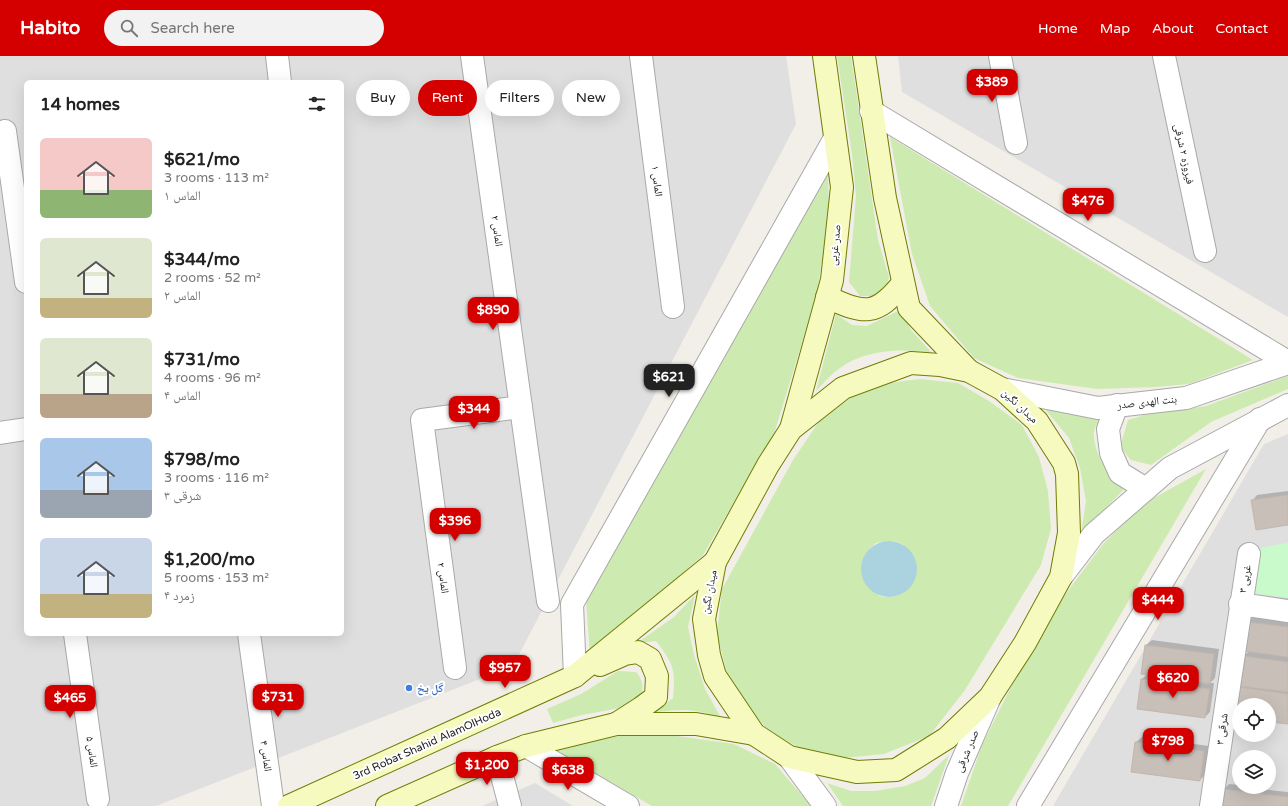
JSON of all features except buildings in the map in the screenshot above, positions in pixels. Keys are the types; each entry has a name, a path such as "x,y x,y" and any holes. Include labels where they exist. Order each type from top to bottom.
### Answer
{"main road":[{"name":"صدر غربی","path":"791,429 832,280 842,186 824,56"},
{"path":"864,56 885,198 909,308 969,371"},
{"path":"827,297 850,307 873,310 890,300 903,283"},
{"name":"میدان نگین","path":"910,363 940,364 969,371 1002,389 1037,421 1064,463 1067,474 1069,533 1061,577 1025,643 990,697 947,738 896,770 857,772 789,757 754,734 716,676 709,655 704,620 714,562 768,465 791,429 843,388 896,367 910,363"},
{"name":"3rd Robat Shahid AlamOlHoda","path":"289,806 575,676 714,562"},
{"path":"575,676 625,654 638,652 650,659 656,676 656,697 616,724"},
{"path":"387,806 497,757 526,746 616,724 696,724 754,734"}],"street":[{"path":"277,56 280,80"},
{"name":"الماس ۲","path":"472,56 548,601"},
{"name":"الماس ۱","path":"641,56 674,307"},
{"path":"1000,56 1016,143"},
{"name":"فیروزه ۲ شرقی","path":"1164,56 1204,252"},
{"path":"872,111 1288,362"},
{"path":"5,131 24,268"},
{"path":"575,676 572,604 835,138"},
{"name":"بنت الهدی صدر","path":"1002,389 1098,408 1186,398 1288,362"},
{"path":"1116,405 1108,429 1110,453 1120,473 1146,489"},
{"path":"1061,577 1094,534 1170,468 1288,405"},
{"name":"الماس ۲","path":"455,668 422,420 521,407"},
{"path":"1028,806 1260,419"},
{"path":"0,433 24,429"},
{"name":"۳ غربی","path":"1240,604 1249,554"},
{"path":"1240,604 1288,611"},
{"name":"۳ شرقی","path":"1211,806 1240,604"},
{"name":"الماس ۵","path":"76,636 98,799"},
{"name":"الماس ۴","path":"249,636 273,806"},
{"name":"صدر شرقی","path":"946,806 957,773 990,697"},
{"path":"526,746 628,806"},
{"path":"497,757 510,806"},
{"path":"789,757 825,806"}],"shaded area":[{"path":"0,56 786,56 796,124 513,666 156,806 0,806"},
{"path":"898,56 1288,56 1288,317 902,92"},
{"path":"1288,434 1288,806 1053,806 1264,444"},
{"path":"535,783 573,806 482,806"}],"green space":[{"path":"837,56 851,56 878,240 889,277 886,288 877,296 860,296 849,282 856,196 852,154"},
{"path":"890,137 1253,360 1189,384 1156,387 1097,389 1018,378 974,358 930,306 912,254"},
{"path":"828,170 829,214 817,294 774,434 703,555 590,655 586,601"},
{"path":"900,310 911,330 932,353 920,351 897,351 861,357 837,370 816,391 836,314 852,325 867,326"},
{"path":"1288,376 1288,389 1211,422 1151,465 1131,460 1120,447 1128,420 1144,415 1206,406"},
{"path":"919,379 958,383 989,401 1022,425 1039,457 1048,491 1051,529 1041,565 965,690 929,736 884,754 843,758 798,747 771,733 740,699 726,670 717,633 722,589 793,460 820,420 852,397 889,383","holes":["895,541 904,545 915,578 909,588 901,594 891,597 879,596 869,549 876,543"]},
{"path":"1045,409 1099,418 1094,434 1097,452 1109,472 1125,488 1081,534 1086,501 1080,468 1069,438"},
{"path":"1206,469 1008,806 961,806 982,745 1012,685 1056,607 1103,544 1143,504"},
{"path":"1288,543 1288,598 1251,593 1259,548"},
{"path":"695,595 688,627 694,655 705,689 721,718 703,712 688,710 655,712 673,698 674,680 672,667 670,661 656,641 637,643 674,617"},
{"path":"618,671 636,672 642,685 641,699 625,707 582,715 553,723 547,709 581,694"},
{"path":"670,735 734,744 775,764 811,806 652,806 553,749 619,736"},
{"path":"949,755 931,806 843,806 827,783 851,791 875,791 905,786 925,778"}],"water":[{"path":"884,541 894,541 909,549 915,558 917,569 915,580 909,589 894,597 884,597 873,592 866,585 861,574 861,564 866,553 873,546"}],"place":[{"name":"گل یخ","path":"409,688"}]}
